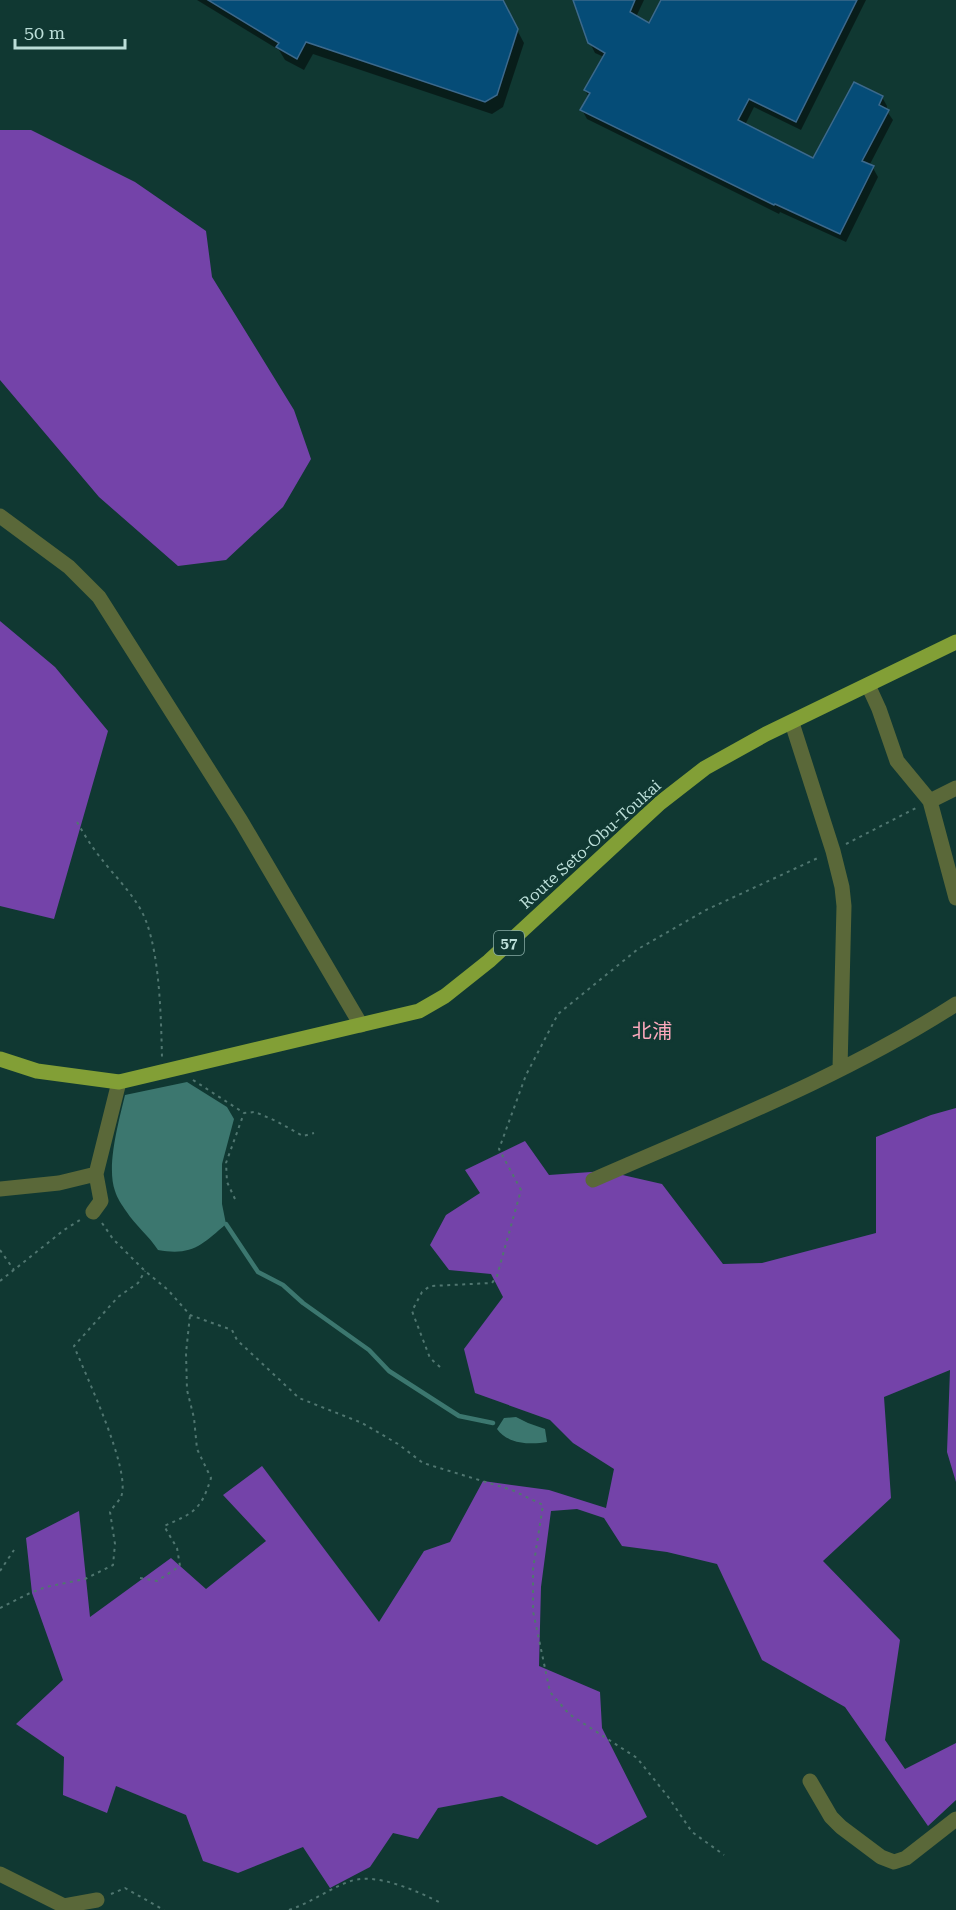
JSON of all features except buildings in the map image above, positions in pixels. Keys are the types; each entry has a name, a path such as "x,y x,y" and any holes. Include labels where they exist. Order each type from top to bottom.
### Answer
{"main road":[{"name":"Route Seto-Obu-Toukai","path":"0,1059 37,1071 119,1082 419,1011 445,996 489,961 660,803 705,768 766,734 956,642"}],"street":[{"path":"0,516 69,567 99,597 241,822 361,1025"},
{"path":"868,685 897,761 930,801 956,898"},
{"path":"792,723 833,851 842,887 844,906 840,1069"},
{"path":"930,801 956,788"},
{"path":"593,1180 857,1062 919,1028 956,1004"},
{"path":"93,1212 101,1201 96,1174 119,1082"},
{"path":"0,1190 59,1184 96,1174"},
{"path":"810,1781 831,1817 841,1827 881,1857 894,1862 906,1858 956,1819"},
{"path":"0,1874 64,1906 97,1900"}],"path":[{"path":"441,1367 430,1358 412,1311 422,1292 430,1286 492,1283 497,1276 521,1190 499,1149 526,1075 558,1014 638,949 706,910 833,851 930,801"},
{"path":"77,822 146,920 153,949 161,1011 162,1073"},
{"path":"180,1068 192,1079 244,1113 255,1112 276,1120 303,1136 314,1133"},
{"path":"235,1199 227,1182 226,1163 244,1113"},
{"path":"0,1281 64,1230 93,1212 113,1239 168,1290 190,1315 232,1330 237,1340 299,1398 362,1423 398,1444 423,1463 512,1490 543,1505 532,1569 533,1611 550,1692 569,1714 637,1758 669,1798 692,1832 724,1855"},
{"path":"0,1250 14,1270"},
{"path":"0,1608 30,1593 85,1579 113,1565 115,1544 110,1512 122,1495 121,1473 114,1444 74,1346 118,1297 138,1283 145,1271"},
{"path":"140,1578 157,1581 180,1566 177,1548 164,1526 189,1515 204,1500 211,1478 197,1449 194,1418 187,1390 186,1353 190,1315"},
{"path":"0,1571 14,1550"},
{"path":"289,1910 305,1905 351,1881 376,1880 415,1890 441,1903"},
{"path":"97,1900 125,1888 164,1910"}],"shaded area":[{"path":"0,130 31,130 135,182 206,231 212,277 294,410 311,459 283,507 226,560 178,566 99,497 0,380"},
{"path":"0,621 55,667 108,731 54,919 0,906"},
{"path":"956,1108 956,1482 947,1452 950,1370 884,1397 891,1498 823,1561 900,1640 885,1740 905,1769 956,1743 956,1800 928,1826 845,1707 762,1660 717,1564 667,1552 622,1546 604,1518 577,1509 551,1511 541,1587 539,1666 600,1692 602,1728 647,1817 597,1845 502,1796 438,1808 418,1839 393,1833 370,1867 330,1888 303,1847 238,1873 203,1861 186,1815 116,1786 107,1813 63,1795 64,1757 16,1724 63,1680 32,1593 26,1538 79,1511 90,1617 171,1558 206,1589 266,1541 223,1495 262,1466 379,1622 424,1551 450,1542 483,1481 549,1490 606,1508 614,1469 573,1443 550,1420 475,1393 464,1349 503,1297 491,1274 449,1270 430,1245 446,1215 480,1193 465,1170 525,1141 549,1175 605,1171 662,1184 723,1264 762,1263 876,1233 876,1137 931,1115"}],"water":[{"path":"187,1082 227,1107 234,1119 222,1164 222,1204 226,1224 196,1247 180,1251 158,1250 130,1216 116,1194 112,1169 114,1143 125,1095"},
{"path":"516,1417 545,1429 547,1442 527,1443 507,1438 501,1434 497,1429 504,1418"}],"waterway":[{"path":"226,1224 258,1272 283,1285 303,1303 369,1350 389,1371 459,1416 493,1423"}],"district":[{"name":"北浦","path":"652,1031"}]}
